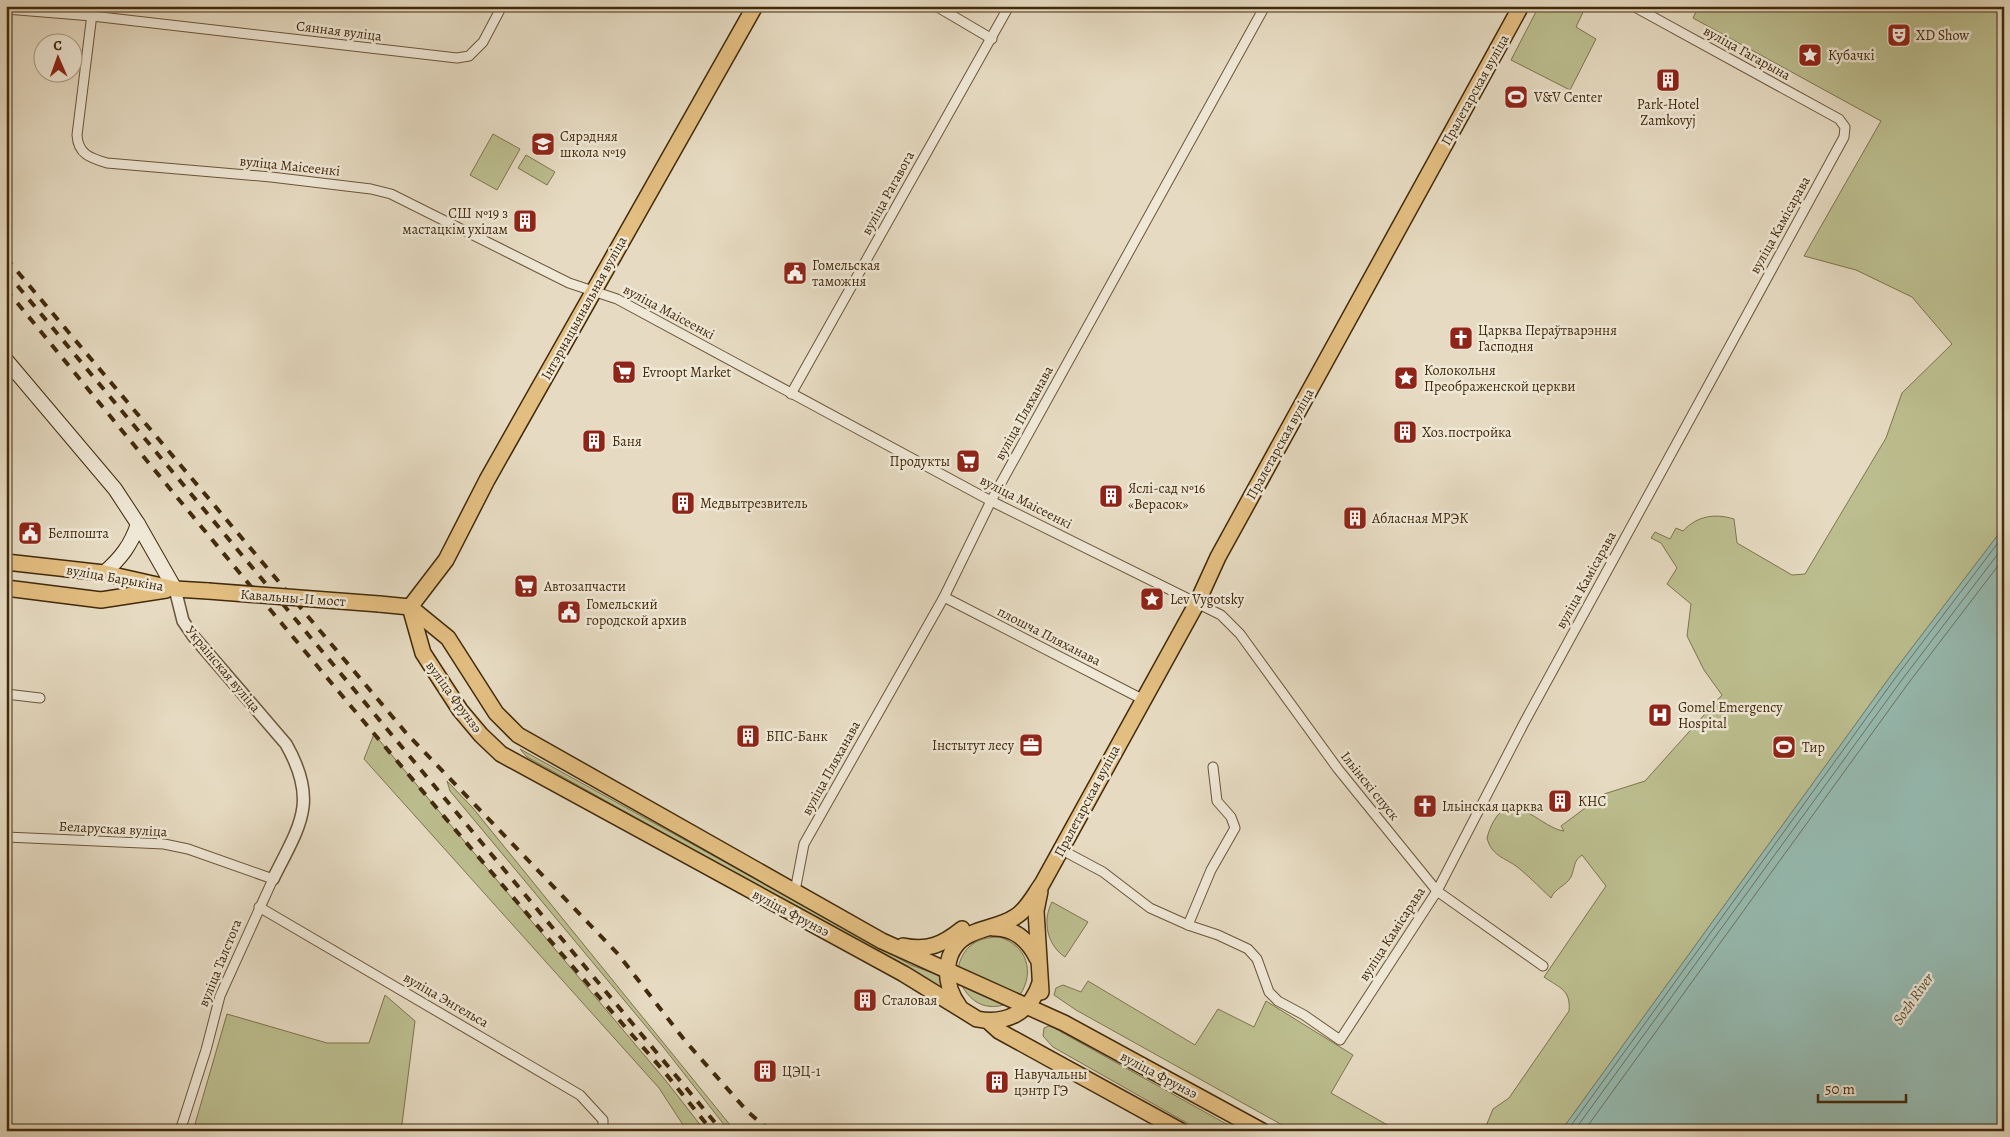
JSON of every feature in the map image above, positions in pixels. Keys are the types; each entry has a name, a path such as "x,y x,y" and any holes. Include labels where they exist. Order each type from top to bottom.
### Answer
{"main road":[{"name":"Інтэрнацыянальная вуліца","path":"410,607 446,560 593,292 756,6"},
{"name":"Пралетарская вуліца","path":"946,970 948,960 960,941 969,934 1016,917 1042,884 1196,603 1222,549 1521,6"},
{"name":"Украінская вуліца","path":"6,360 115,489 138,524 175,589"},
{"path":"104,574 121,558 131,544 138,524"},
{"name":"вуліца Барыкіна","path":"6,562 104,574 175,589"},
{"name":"вуліца Барыкіна","path":"6,588 100,600 175,589"},
{"name":"Кавальны-II мост","path":"175,589 410,607"},
{"name":"вуліца Фрунзэ","path":"410,607 448,638 496,713 518,735 882,941 1064,1023 1262,1131"},
{"name":"вуліца Фрунзэ","path":"410,607 423,654 460,710 481,735 501,754 904,974 959,1006 977,1019 988,1021 999,1031 1181,1131"},
{"name":"Пралетарская вуліца","path":"1042,884 1036,911 1040,983 1046,1006 1064,1023"},
{"name":"вуліца Фрунзэ","path":"882,941 917,949 934,947 945,942 972,923 1006,914 1030,900"},
{"path":"984,928 998,928 1011,931 1023,938 1032,948 1038,961"},
{"path":"946,970 949,990 959,1006"},
{"path":"988,1021 1010,1018 1028,1006 1040,983"}],"street":[{"name":"Сянная вуліца","path":"6,9 93,11 457,58 469,56 482,42 502,6"},
{"path":"936,6 992,39"},
{"name":"вуліца Рагавога","path":"791,394 1009,6"},
{"name":"вуліца Пляханава","path":"795,891 804,844 944,596 991,501 1264,6"},
{"name":"вуліца Гагарына","path":"1633,6 1839,119 1845,127"},
{"name":"вуліца Маісеенкі","path":"93,11 77,135 77,144 82,153 93,159 107,163 271,177 371,189 409,202 569,283 617,299 991,501 1196,603"},
{"name":"вуліца Камісарава","path":"1188,925 1218,935 1248,949 1257,959 1269,992 1278,1001 1304,1015 1340,1040 1437,891 1524,723 1844,137 1845,127"},
{"name":"Украінская вуліца","path":"175,589 183,621 194,637 286,744 296,761 302,780 304,812"},
{"name":"плошча Пляханава","path":"944,596 1142,699"},
{"name":"Ільінскі спуск","path":"1196,603 1221,615 1235,628 1338,769 1437,891 1543,966"},
{"path":"6,694 40,698"},
{"path":"1060,849 1103,872 1150,908 1188,925 1211,870 1235,828 1230,817 1217,801 1213,767"},
{"name":"вуліца Талстога","path":"180,1131 206,1050 220,996 259,906 295,836 304,812"},
{"name":"Беларуская вуліца","path":"6,837 164,844 188,849 273,879"},
{"name":"вуліца Энгельса","path":"259,906 580,1095 603,1120 603,1131"}],"green space":[{"path":"1539,6 1586,6 1576,27 1596,39 1570,90 1511,60"},
{"path":"1699,6 2004,6 2004,527 1892,674 1561,1131 1484,1131 1493,1109 1509,1098 1569,1011 1566,994 1544,977 1606,886 1582,855 1576,862 1569,880 1551,898 1521,870 1497,854 1489,845 1487,838 1494,821 1504,810 1513,808 1530,814 1556,829 1564,831 1561,826 1604,794 1645,781 1722,695 1704,670 1687,636 1691,604 1667,584 1677,568 1661,543 1651,538 1655,532 1670,539 1676,528 1683,531 1694,522 1706,517 1727,517 1734,519 1737,543 1792,575 1805,574 1886,438 1902,393 1952,344 1912,297 1856,270 1804,256 1881,121 1693,18"},
{"path":"493,134 520,149 497,190 470,175"},
{"path":"526,155 555,172 547,185 518,168"},
{"path":"374,734 666,1081 705,1131 687,1131 659,1088 364,759"},
{"path":"520,749 911,965 941,976 944,989 527,757"},
{"path":"447,781 472,807 735,1131 729,1131 664,1048 450,791"},
{"path":"1052,902 1088,922 1065,957 1054,946 1048,932 1047,917"},
{"path":"999,937 1016,946 1026,960 1027,977 1020,995 958,969 967,949 977,941"},
{"path":"1088,981 1195,1045 1218,1009 1254,1027 1266,1001 1353,1055 1331,1093 1398,1131 1293,1131 1076,1010 1054,995 1056,988 1063,985 1081,992"},
{"path":"961,984 1007,1004 986,1006 980,1004 969,996"},
{"path":"385,995 415,1021 402,1124 393,1131 193,1131 227,1014 327,1043 369,1043"},
{"path":"1049,1026 1239,1131 1201,1131 1053,1047 1043,1036 1044,1028"}],"water":[{"name":"Sozh River","path":"2004,527 2004,1131 1561,1131 1892,674"}],"railway":[{"path":"6,258 407,734 618,954 686,1042 748,1112 770,1131"},
{"path":"6,272 722,1131"},
{"path":"6,289 331,682 495,877 662,1069 712,1131"}],"place":[{"name":"XD Show","path":"1899,35"},
{"name":"Кубачкі","path":"1810,55"},
{"name":"Park-Hotel Zamkovyj","path":"1668,80"},
{"name":"V&V Center","path":"1516,97"},
{"name":"Сярэдняя школа №19","path":"543,144"},
{"name":"СШ №19 з мастацкім ухілам","path":"525,221"},
{"name":"Гомельская таможня","path":"795,273"},
{"name":"Царква Пераўтварэння Гасподня","path":"1461,338"},
{"name":"Evroopt Market","path":"624,372"},
{"name":"Колокольня Преображенской церкви","path":"1406,378"},
{"name":"Хоз.постройка","path":"1405,432"},
{"name":"Баня","path":"594,441"},
{"name":"Продукты","path":"968,461"},
{"name":"Яслі-сад №16 «Верасок»","path":"1111,496"},
{"name":"Медвытрезвитель","path":"683,503"},
{"name":"Абласная МРЭК","path":"1355,518"},
{"name":"Белпошта","path":"30,533"},
{"name":"Автозапчасти","path":"526,586"},
{"name":"Lev Vygotsky","path":"1152,599"},
{"name":"Гомельский городской архив","path":"569,612"},
{"name":"Gomel Emergency Hospital","path":"1660,715"},
{"name":"БПС-Банк","path":"748,736"},
{"name":"Інстытут лесу","path":"1031,745"},
{"name":"Тир","path":"1784,747"},
{"name":"КНС","path":"1560,801"},
{"name":"Ільінская царква","path":"1425,806"},
{"name":"Сталовая","path":"865,1000"},
{"name":"ЦЭЦ-1","path":"765,1071"},
{"name":"Навучальны цэнтр ГЭ","path":"997,1082"}]}
